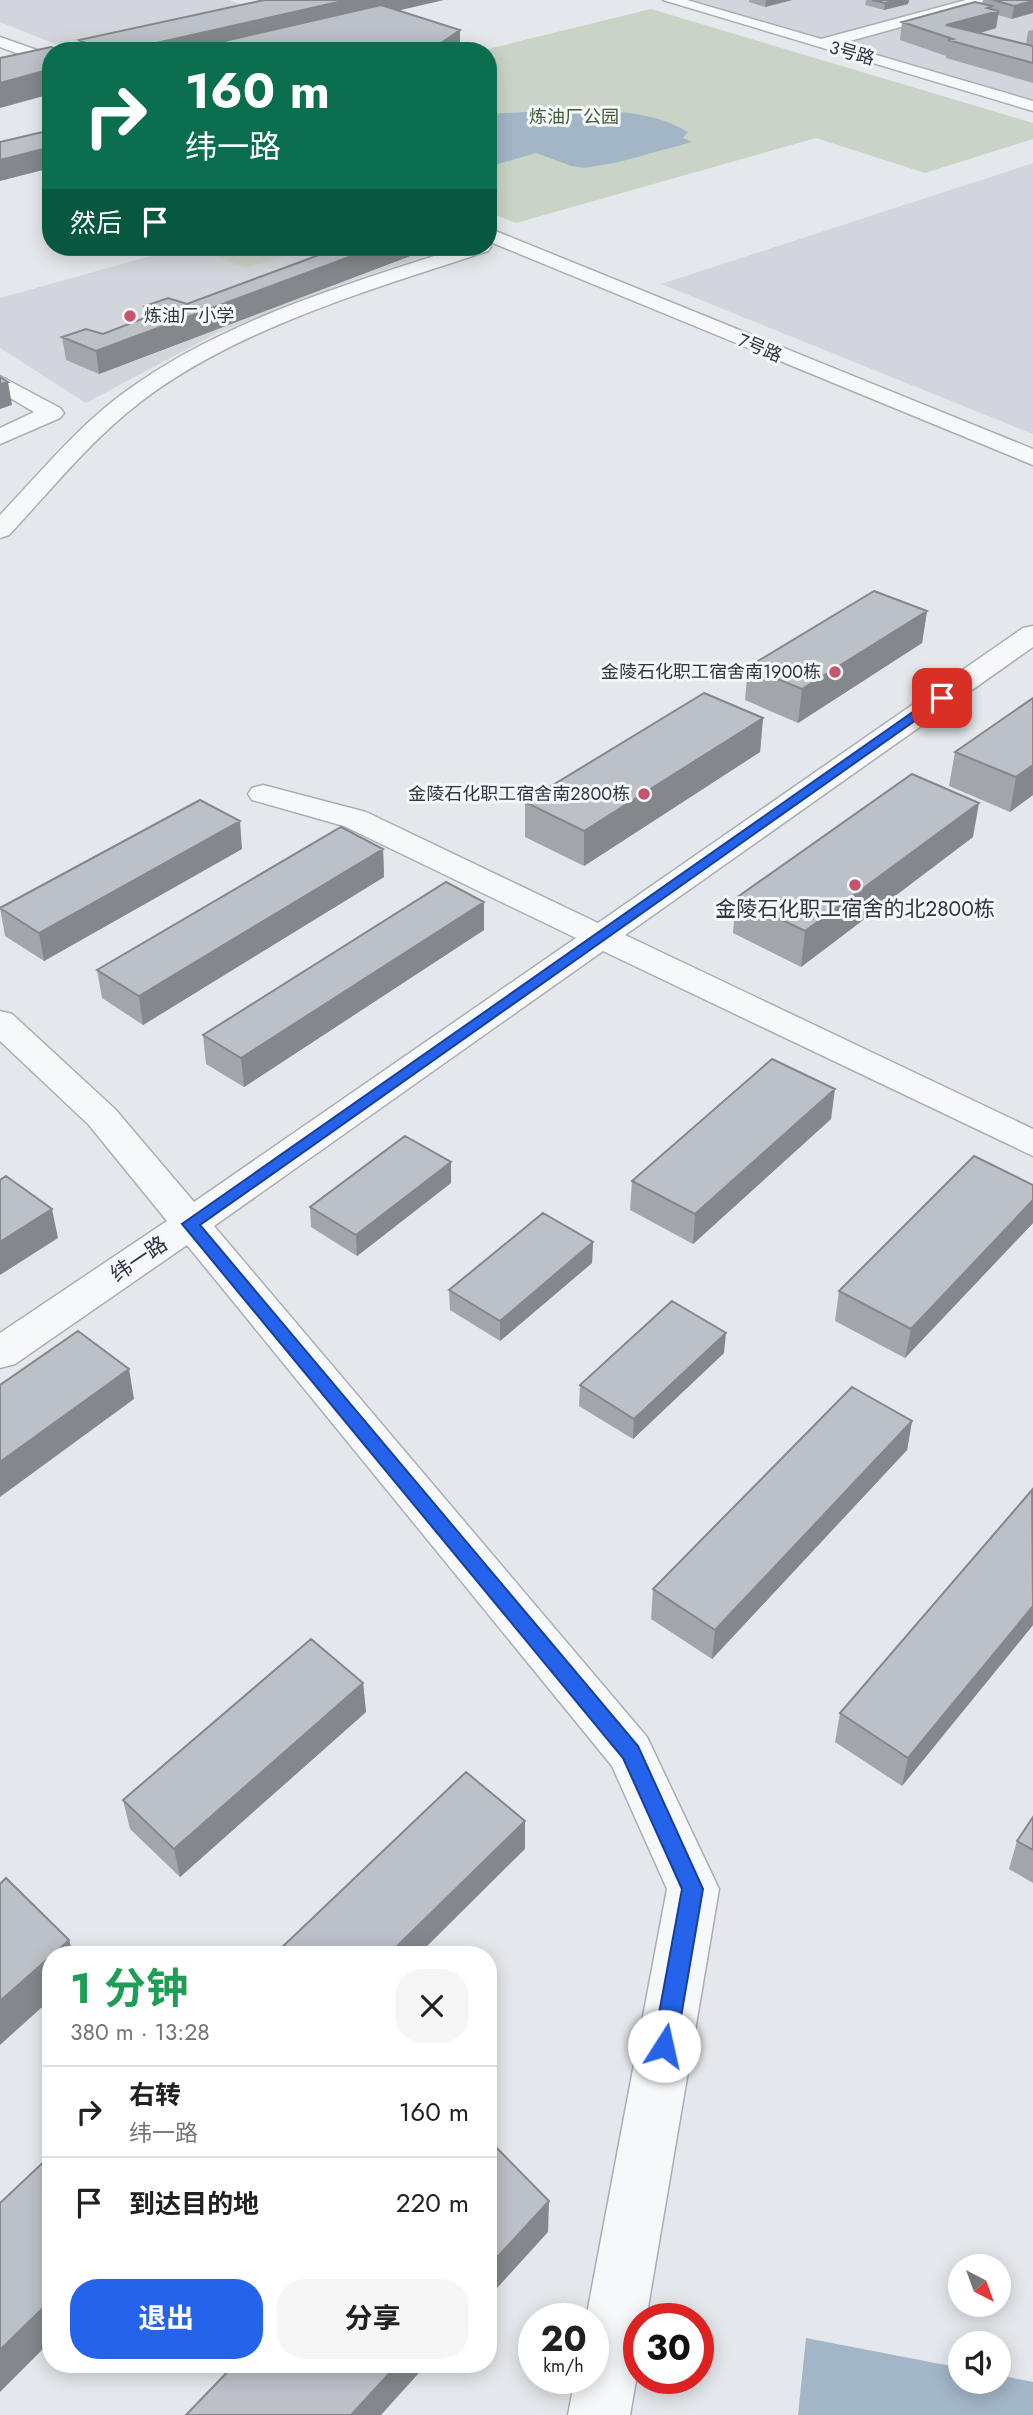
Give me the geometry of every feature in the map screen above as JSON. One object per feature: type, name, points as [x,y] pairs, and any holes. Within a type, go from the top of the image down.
[{"type":"street","name":"3号路","points":[[671,0],[1033,106]]},
{"type":"street","points":[[821,44],[983,0]]},
{"type":"street","points":[[0,42],[42,58]]},
{"type":"street","name":"7号路","points":[[497,244],[1033,458]]},
{"type":"street","points":[[0,530],[96,430],[152,384],[237,338],[448,256]]},
{"type":"street","points":[[0,383],[52,414],[0,437]]},
{"type":"street","name":"纬一路","points":[[0,1353],[190,1224],[1033,634]]},
{"type":"street","points":[[263,794],[355,819],[598,938],[1033,1144]]},
{"type":"street","points":[[0,1021],[102,1117],[630,1752],[693,1889],[599,2415]]},
{"type":"shaded area","points":[[0,0],[228,0],[264,12],[129,42],[50,42],[0,22]]},
{"type":"shaded area","points":[[692,0],[1033,0],[1033,100]]},
{"type":"shaded area","points":[[1033,163],[1033,434],[661,284]]},
{"type":"shaded area","name":"炼油厂小学","points":[[151,256],[426,256],[359,278],[217,333],[86,403],[0,348],[0,298]]},
{"type":"green space","name":"炼油厂公园","points":[[651,9],[1033,123],[1033,139],[925,173],[816,138],[516,223],[497,216],[497,47]]},
{"type":"green space","points":[[216,256],[285,256],[246,268]]},
{"type":"water","points":[[562,110],[643,115],[673,124],[688,132],[683,138],[692,142],[619,162],[585,168],[571,166],[536,153],[497,164],[497,114]]},
{"type":"water","points":[[806,2338],[948,2365],[948,2394],[1011,2394],[1011,2377],[1033,2382],[1033,2415],[798,2415]]},
{"type":"building","points":[[264,0],[347,0],[161,42],[79,40]]},
{"type":"building","points":[[872,0],[898,0],[885,3]]},
{"type":"building","points":[[993,0],[1033,0],[1033,1],[1014,6]]},
{"type":"building","points":[[975,2],[992,6],[987,8],[999,11],[946,25],[1033,46],[1033,63],[948,40],[953,39],[902,22]]},
{"type":"building","points":[[381,5],[460,30],[443,42],[220,42]]},
{"type":"building","points":[[42,49],[42,71],[0,83],[0,58]]},
{"type":"building","points":[[42,132],[42,149],[0,160],[0,142]]},
{"type":"building","points":[[316,256],[352,256],[96,351],[62,337],[86,329],[103,334],[160,312],[145,306],[168,298],[187,304]]},
{"type":"building","points":[[874,591],[927,611],[802,689],[748,667]]},
{"type":"building","points":[[704,693],[763,718],[584,831],[525,802]]},
{"type":"building","points":[[1033,698],[1033,765],[1016,777],[955,752]]},
{"type":"building","points":[[912,774],[979,803],[805,931],[736,898]]},
{"type":"building","points":[[200,800],[240,821],[39,933],[0,908]]},
{"type":"building","points":[[341,827],[383,849],[139,996],[97,970]]},
{"type":"building","points":[[446,882],[484,902],[241,1058],[203,1035]]},
{"type":"building","points":[[772,1059],[835,1089],[695,1214],[632,1181]]},
{"type":"building","points":[[405,1136],[451,1162],[356,1235],[310,1207]]},
{"type":"building","points":[[974,1156],[1033,1185],[1033,1200],[911,1329],[839,1291]]},
{"type":"building","points":[[6,1176],[52,1209],[0,1242],[0,1180]]},
{"type":"building","points":[[543,1213],[593,1242],[500,1321],[449,1290]]},
{"type":"building","points":[[672,1301],[726,1333],[634,1419],[580,1385]]},
{"type":"building","points":[[78,1331],[129,1369],[0,1462],[0,1385]]},
{"type":"building","points":[[852,1387],[912,1421],[715,1630],[653,1589]]},
{"type":"building","points":[[1032,1490],[1033,1606],[908,1758],[840,1713]]},
{"type":"building","points":[[311,1639],[363,1683],[174,1849],[123,1800]]},
{"type":"building","points":[[466,1772],[525,1821],[397,1946],[283,1946]]},
{"type":"building","points":[[1033,1817],[1033,1850],[1017,1841]]},
{"type":"building","points":[[6,1878],[69,1940],[63,1946],[42,1946],[42,1964],[0,2001],[0,1884]]},
{"type":"building","points":[[497,2148],[549,2201],[497,2257]]},
{"type":"building","points":[[42,2163],[42,2309],[0,2350],[0,2203]]},
{"type":"building","points":[[226,2373],[390,2373],[351,2415],[186,2415]]},
{"type":"place","name":"炼油厂小学","points":[[130,316]]},
{"type":"place","name":"金陵石化职工宿舍南1900栋","points":[[835,672]]},
{"type":"place","name":"金陵石化职工宿舍南2800栋","points":[[644,794]]},
{"type":"place","name":"金陵石化职工宿舍的北2800栋","points":[[855,885]]},
{"type":"route","points":[[664,2046],[693,1889],[630,1752],[190,1224],[942,698]]}]
